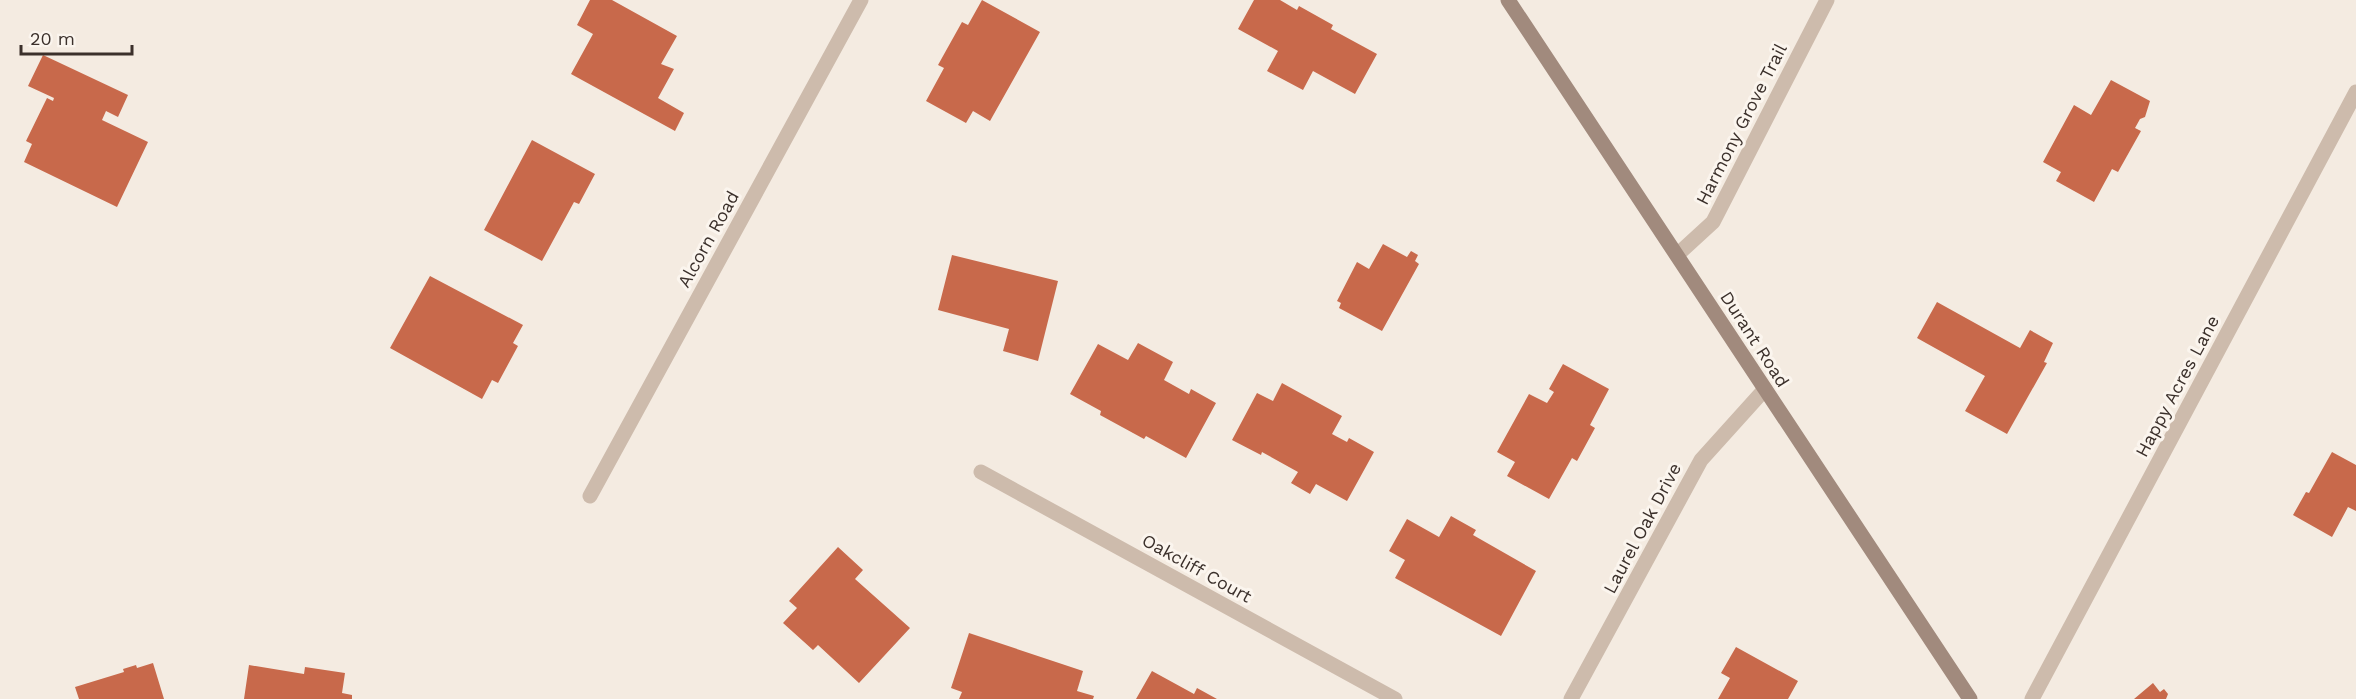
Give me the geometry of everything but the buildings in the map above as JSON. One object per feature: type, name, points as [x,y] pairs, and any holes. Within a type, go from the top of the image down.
[{"type":"street","name":"Alcorn Road","points":[[590,496],[861,0]]},
{"type":"street","name":"Durant Road","points":[[1508,0],[1970,699]]},
{"type":"street","name":"Harmony Grove Trail","points":[[1677,255],[1713,222],[1827,0]]},
{"type":"street","name":"Happy Acres Lane","points":[[2032,699],[2356,92]]},
{"type":"street","name":"Laurel Oak Drive","points":[[1572,699],[1701,460],[1765,389]]},
{"type":"street","name":"Oakcliff Court","points":[[981,472],[1395,699]]}]
